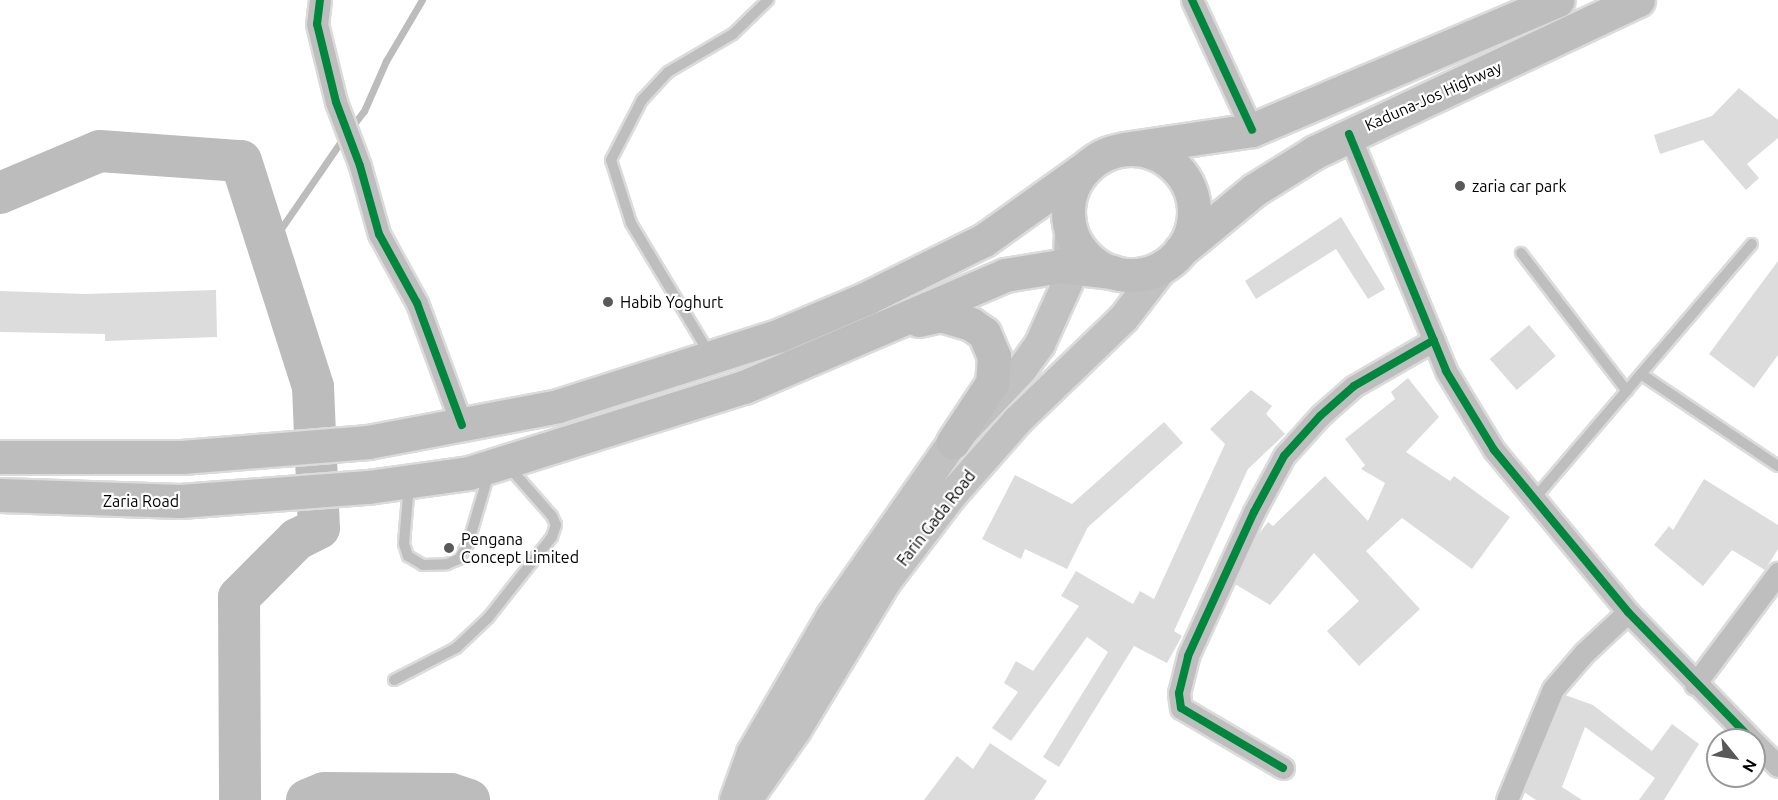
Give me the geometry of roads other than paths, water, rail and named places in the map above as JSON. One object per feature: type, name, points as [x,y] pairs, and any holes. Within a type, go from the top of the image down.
[{"type":"highway","points":[[0,457],[182,458],[283,450],[368,442],[558,406],[780,335],[941,263],[1003,228],[1103,155],[1124,149],[1252,130],[1558,0]]},
{"type":"highway","name":"Kaduna-Jos Highway","points":[[1172,258],[1254,190],[1349,134],[1638,0]]},
{"type":"highway","points":[[888,328],[1005,275],[1032,268],[1070,266],[1143,274],[1172,258],[1193,220],[1189,186],[1162,157],[1124,149]]},
{"type":"highway","points":[[1085,168],[1072,188],[1067,210],[1070,232],[1083,254],[1100,268],[1113,272]]},
{"type":"highway","points":[[888,328],[940,315],[955,317],[984,333],[991,343],[996,368],[992,383],[953,442]]},
{"type":"highway","name":"Zaria Road","points":[[0,495],[180,501],[368,487],[498,466],[744,387],[888,328]]},
{"type":"main road","name":"Farin Gada Road","points":[[735,800],[752,753],[825,626],[953,442],[1022,369],[1040,344],[1063,301],[1070,266],[1070,232]]},
{"type":"main road","name":"Farin Gada Road","points":[[747,800],[796,730],[885,583],[951,496],[1018,420],[1124,318],[1172,258]]},
{"type":"street","points":[[320,0],[317,24],[336,102],[360,166],[379,234],[417,303],[462,426]]},
{"type":"street","points":[[1192,0],[1252,130]]},
{"type":"street","points":[[1349,134],[1446,371],[1494,450],[1628,612],[1740,728]]},
{"type":"street","points":[[1283,768],[1181,708],[1179,693],[1188,656],[1254,512],[1284,456],[1320,416],[1354,386],[1434,340]]},
{"type":"street","points":[[1695,684],[1778,573]]},
{"type":"street","points":[[1507,800],[1553,689],[1584,653],[1628,612]]},
{"type":"street","points":[[1766,754],[1778,766]]},
{"type":"lane","points":[[712,358],[631,223],[611,160],[642,100],[668,72],[733,34],[768,0]]},
{"type":"lane","points":[[1535,498],[1752,244]]},
{"type":"lane","points":[[1521,253],[1627,391]]},
{"type":"lane","points":[[1641,374],[1778,466]]},
{"type":"lane","points":[[394,680],[456,648],[480,626],[552,537],[556,525],[552,516],[498,466],[468,544],[459,559],[447,564],[423,565],[408,556],[404,544],[409,481]]},
{"type":"waterway","points":[[351,128],[364,111],[386,61],[422,0]]},
{"type":"waterway","points":[[269,246],[344,137]]},
{"type":"waterway","points":[[0,193],[100,151],[241,161],[313,387],[319,528],[297,539],[239,597],[240,800]]},
{"type":"waterway","points":[[307,800],[324,793],[451,794],[469,800]]},
{"type":"place","name":"zaria car park","points":[[1460,186]]},
{"type":"place","name":"Habib Yoghurt","points":[[608,302]]},
{"type":"place","name":"Pengana Concept Limited","points":[[449,548]]}]
